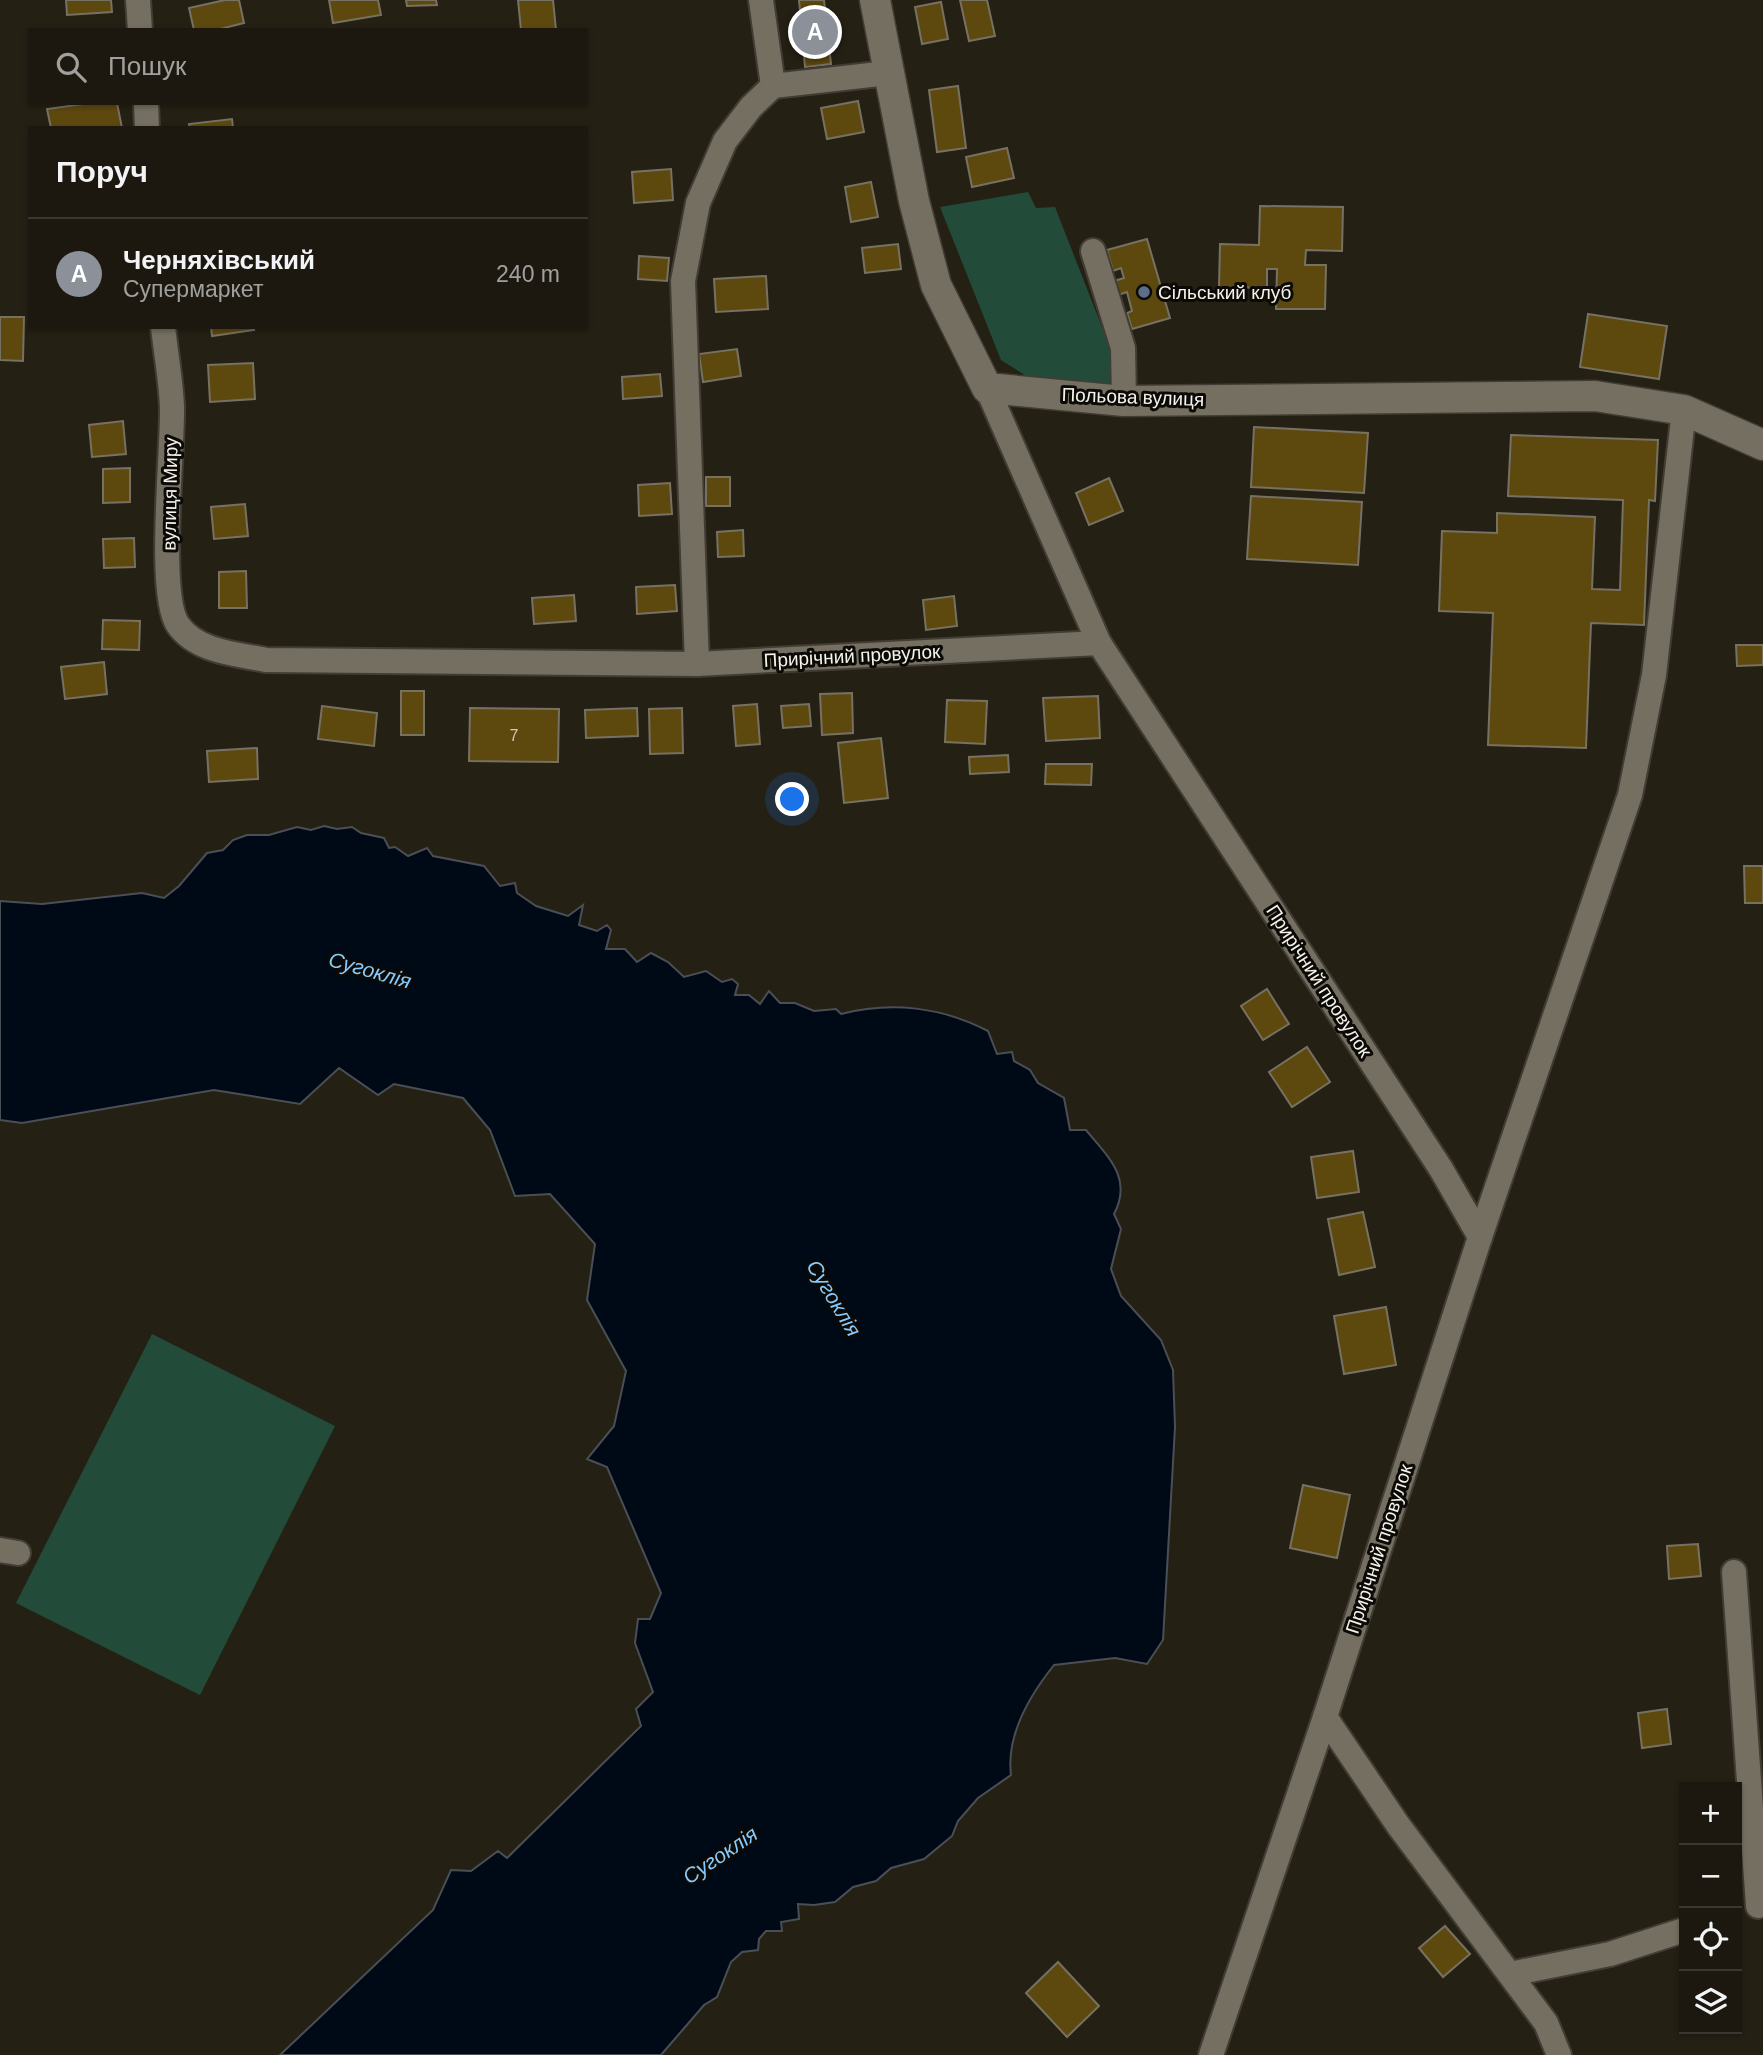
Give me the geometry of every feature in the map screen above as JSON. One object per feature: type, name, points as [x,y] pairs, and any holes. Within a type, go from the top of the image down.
[{"type":"street","points":[[138,0],[140,28]]},
{"type":"street","points":[[761,0],[773,86]]},
{"type":"street","points":[[875,0],[914,201],[936,285],[987,388],[1099,643]]},
{"type":"street","points":[[697,664],[683,281],[698,203],[724,141],[751,107],[773,86],[888,73]]},
{"type":"street","points":[[146,105],[148,126]]},
{"type":"street","points":[[1093,251],[1123,348],[1124,401]]},
{"type":"street","name":"вулиця Миру","points":[[163,329],[172,407],[167,492],[170,599],[178,625],[205,647]]},
{"type":"street","name":"Польова вулиця","points":[[987,388],[1124,401],[1595,396],[1684,410],[1763,445]]},
{"type":"street","points":[[1480,1237],[1630,795],[1654,675],[1684,410]]},
{"type":"street","name":"Прирічний провулок","points":[[205,647],[266,660],[697,664],[1099,643],[1441,1169],[1480,1237],[1325,1717],[1211,2055]]},
{"type":"street","points":[[1734,1572],[1753,1908]]},
{"type":"street","points":[[1325,1717],[1398,1825],[1546,2023],[1559,2055]]},
{"type":"street","points":[[1510,1974],[1609,1954],[1679,1932]]},
{"type":"green space","points":[[1028,192],[1036,208],[1055,207],[1118,368],[1110,388],[1031,379],[1001,360],[940,207]]},
{"type":"green space","points":[[152,1334],[335,1426],[200,1695],[16,1603]]},
{"type":"water","name":"Сугоклія","points":[[324,826],[337,829],[352,827],[361,833],[384,838],[389,848],[395,847],[408,856],[427,848],[433,856],[484,866],[500,886],[515,883],[517,893],[536,906],[568,916],[583,905],[579,925],[597,931],[607,925],[611,930],[606,949],[625,949],[637,962],[651,953],[668,962],[684,977],[706,971],[722,982],[732,979],[738,984],[735,995],[749,995],[760,1004],[769,991],[780,1003],[795,1003],[814,1011],[836,1009],[841,1014],[879,1008],[916,1009],[953,1016],[988,1031],[997,1054],[1012,1052],[1014,1061],[1030,1070],[1038,1083],[1064,1098],[1070,1130],[1086,1130],[1110,1159],[1121,1189],[1114,1214],[1121,1229],[1111,1269],[1121,1296],[1161,1340],[1173,1370],[1175,1427],[1163,1640],[1147,1664],[1115,1658],[1054,1665],[1036,1689],[1016,1731],[1010,1760],[1011,1775],[978,1798],[958,1821],[952,1836],[924,1859],[891,1868],[876,1881],[853,1887],[835,1902],[798,1904],[799,1919],[781,1922],[782,1931],[766,1931],[759,1939],[758,1950],[742,1952],[731,1962],[717,1997],[704,2005],[661,2055],[280,2055],[433,1910],[451,1870],[471,1871],[498,1851],[507,1858],[641,1726],[636,1709],[653,1692],[635,1643],[638,1619],[650,1619],[661,1593],[607,1467],[587,1459],[614,1426],[626,1371],[587,1300],[595,1244],[550,1194],[515,1196],[490,1130],[463,1098],[394,1084],[378,1095],[339,1068],[300,1104],[214,1090],[22,1123],[0,1120],[0,901],[42,904],[142,893],[164,898],[179,886],[207,853],[223,850],[233,840],[247,835],[269,835],[297,827],[311,830]]},
{"type":"building","points":[[66,0],[111,0],[112,12],[67,15]]},
{"type":"building","points":[[225,0],[239,0],[244,23],[224,28],[194,28],[189,8]]},
{"type":"building","points":[[329,0],[378,0],[381,15],[333,23]]},
{"type":"building","points":[[406,0],[436,0],[437,5],[407,6]]},
{"type":"building","points":[[518,0],[553,0],[556,28],[521,28]]},
{"type":"building","points":[[799,0],[824,0],[831,64],[805,67]]},
{"type":"building","points":[[960,0],[987,0],[995,36],[969,41]]},
{"type":"building","points":[[941,2],[948,39],[922,44],[915,7]]},
{"type":"building","points":[[958,86],[966,148],[937,152],[929,90]]},
{"type":"building","points":[[858,101],[864,132],[827,139],[821,108]]},
{"type":"building","points":[[76,105],[117,105],[122,126],[51,126],[47,109]]},
{"type":"building","points":[[232,119],[233,126],[190,126]]},
{"type":"building","points":[[1007,148],[1014,178],[972,187],[966,157]]},
{"type":"building","points":[[671,169],[673,200],[634,203],[632,172]]},
{"type":"building","points":[[871,182],[878,217],[851,222],[845,187]]},
{"type":"building","points":[[1260,206],[1343,207],[1342,251],[1306,250],[1305,265],[1326,265],[1325,309],[1276,309],[1277,269],[1267,269],[1267,288],[1219,287],[1220,244],[1259,245]]},
{"type":"building","points":[[1147,239],[1170,318],[1132,329],[1127,313],[1132,311],[1127,292],[1118,295],[1114,281],[1124,278],[1121,268],[1113,271],[1107,250]]},
{"type":"building","points":[[898,244],[901,269],[865,273],[862,248]]},
{"type":"building","points":[[639,256],[669,258],[667,281],[638,279]]},
{"type":"building","points":[[766,276],[768,309],[716,312],[714,279]]},
{"type":"building","points":[[1588,314],[1667,326],[1659,379],[1580,367]]},
{"type":"building","points":[[0,317],[24,317],[23,361],[0,360]]},
{"type":"building","points":[[211,329],[254,329],[254,330],[212,336]]},
{"type":"building","points":[[737,349],[741,376],[703,382],[699,354]]},
{"type":"building","points":[[253,363],[255,399],[210,402],[208,365]]},
{"type":"building","points":[[660,374],[662,396],[623,399],[622,377]]},
{"type":"building","points":[[123,421],[126,454],[92,457],[89,425]]},
{"type":"building","points":[[1254,427],[1368,433],[1364,493],[1251,487]]},
{"type":"building","points":[[1511,435],[1658,440],[1655,501],[1649,500],[1644,625],[1591,623],[1586,748],[1488,745],[1493,613],[1439,611],[1442,531],[1497,533],[1497,513],[1595,517],[1592,589],[1620,590],[1623,500],[1508,496]]},
{"type":"building","points":[[130,468],[130,502],[103,503],[103,469]]},
{"type":"building","points":[[706,477],[730,477],[730,506],[706,506]]},
{"type":"building","points":[[1109,478],[1123,511],[1089,525],[1076,493]]},
{"type":"building","points":[[670,483],[672,514],[639,516],[638,485]]},
{"type":"building","points":[[1251,496],[1362,502],[1358,565],[1247,559]]},
{"type":"building","points":[[245,504],[248,536],[214,539],[211,507]]},
{"type":"building","points":[[743,530],[744,556],[718,557],[717,532]]},
{"type":"building","points":[[134,538],[135,567],[104,568],[103,539]]},
{"type":"building","points":[[246,571],[247,608],[219,608],[219,572]]},
{"type":"building","points":[[675,585],[677,611],[637,614],[636,587]]},
{"type":"building","points":[[574,595],[576,621],[534,624],[532,598]]},
{"type":"building","points":[[954,596],[957,626],[926,630],[923,600]]},
{"type":"building","points":[[103,620],[140,621],[139,650],[102,649]]},
{"type":"building","points":[[1736,645],[1763,645],[1763,665],[1737,666]]},
{"type":"building","points":[[104,662],[107,694],[65,699],[61,667]]},
{"type":"building","points":[[401,691],[424,691],[424,735],[401,735]]},
{"type":"building","points":[[852,693],[853,733],[822,735],[820,694]]},
{"type":"building","points":[[1098,696],[1100,738],[1046,741],[1043,698]]},
{"type":"building","points":[[947,700],[987,701],[985,744],[945,742]]},
{"type":"building","points":[[757,704],[760,744],[736,746],[733,706]]},
{"type":"building","points":[[809,704],[811,726],[783,728],[781,706]]},
{"type":"building","points":[[322,706],[377,713],[374,746],[318,739]]},
{"type":"building","points":[[470,708],[559,709],[558,762],[469,761]]},
{"type":"building","points":[[637,708],[638,736],[586,738],[585,710]]},
{"type":"building","points":[[682,708],[683,753],[650,754],[649,709]]},
{"type":"building","points":[[881,738],[888,798],[844,803],[838,743]]},
{"type":"building","points":[[257,748],[258,779],[209,782],[207,751]]},
{"type":"building","points":[[1008,755],[1009,772],[970,774],[969,757]]},
{"type":"building","points":[[1046,764],[1092,764],[1091,785],[1045,784]]},
{"type":"building","points":[[1744,866],[1763,866],[1763,903],[1745,903]]},
{"type":"building","points":[[1267,989],[1289,1024],[1263,1040],[1241,1006]]},
{"type":"building","points":[[1307,1047],[1330,1082],[1292,1107],[1269,1072]]},
{"type":"building","points":[[1353,1151],[1359,1192],[1317,1198],[1311,1157]]},
{"type":"building","points":[[1363,1212],[1375,1267],[1339,1275],[1328,1219]]},
{"type":"building","points":[[1386,1307],[1396,1365],[1344,1374],[1334,1316]]},
{"type":"building","points":[[1303,1485],[1350,1495],[1337,1558],[1290,1548]]},
{"type":"building","points":[[1698,1544],[1701,1576],[1669,1579],[1667,1546]]},
{"type":"building","points":[[1667,1709],[1671,1744],[1642,1748],[1638,1713]]},
{"type":"building","points":[[1445,1926],[1470,1954],[1443,1977],[1419,1948]]},
{"type":"building","points":[[1058,1962],[1099,2006],[1067,2037],[1026,1993]]},
{"type":"place","name":"Черняхівський","points":[[815,32]]},
{"type":"place","name":"Сільський клуб","points":[[1144,292]]}]
